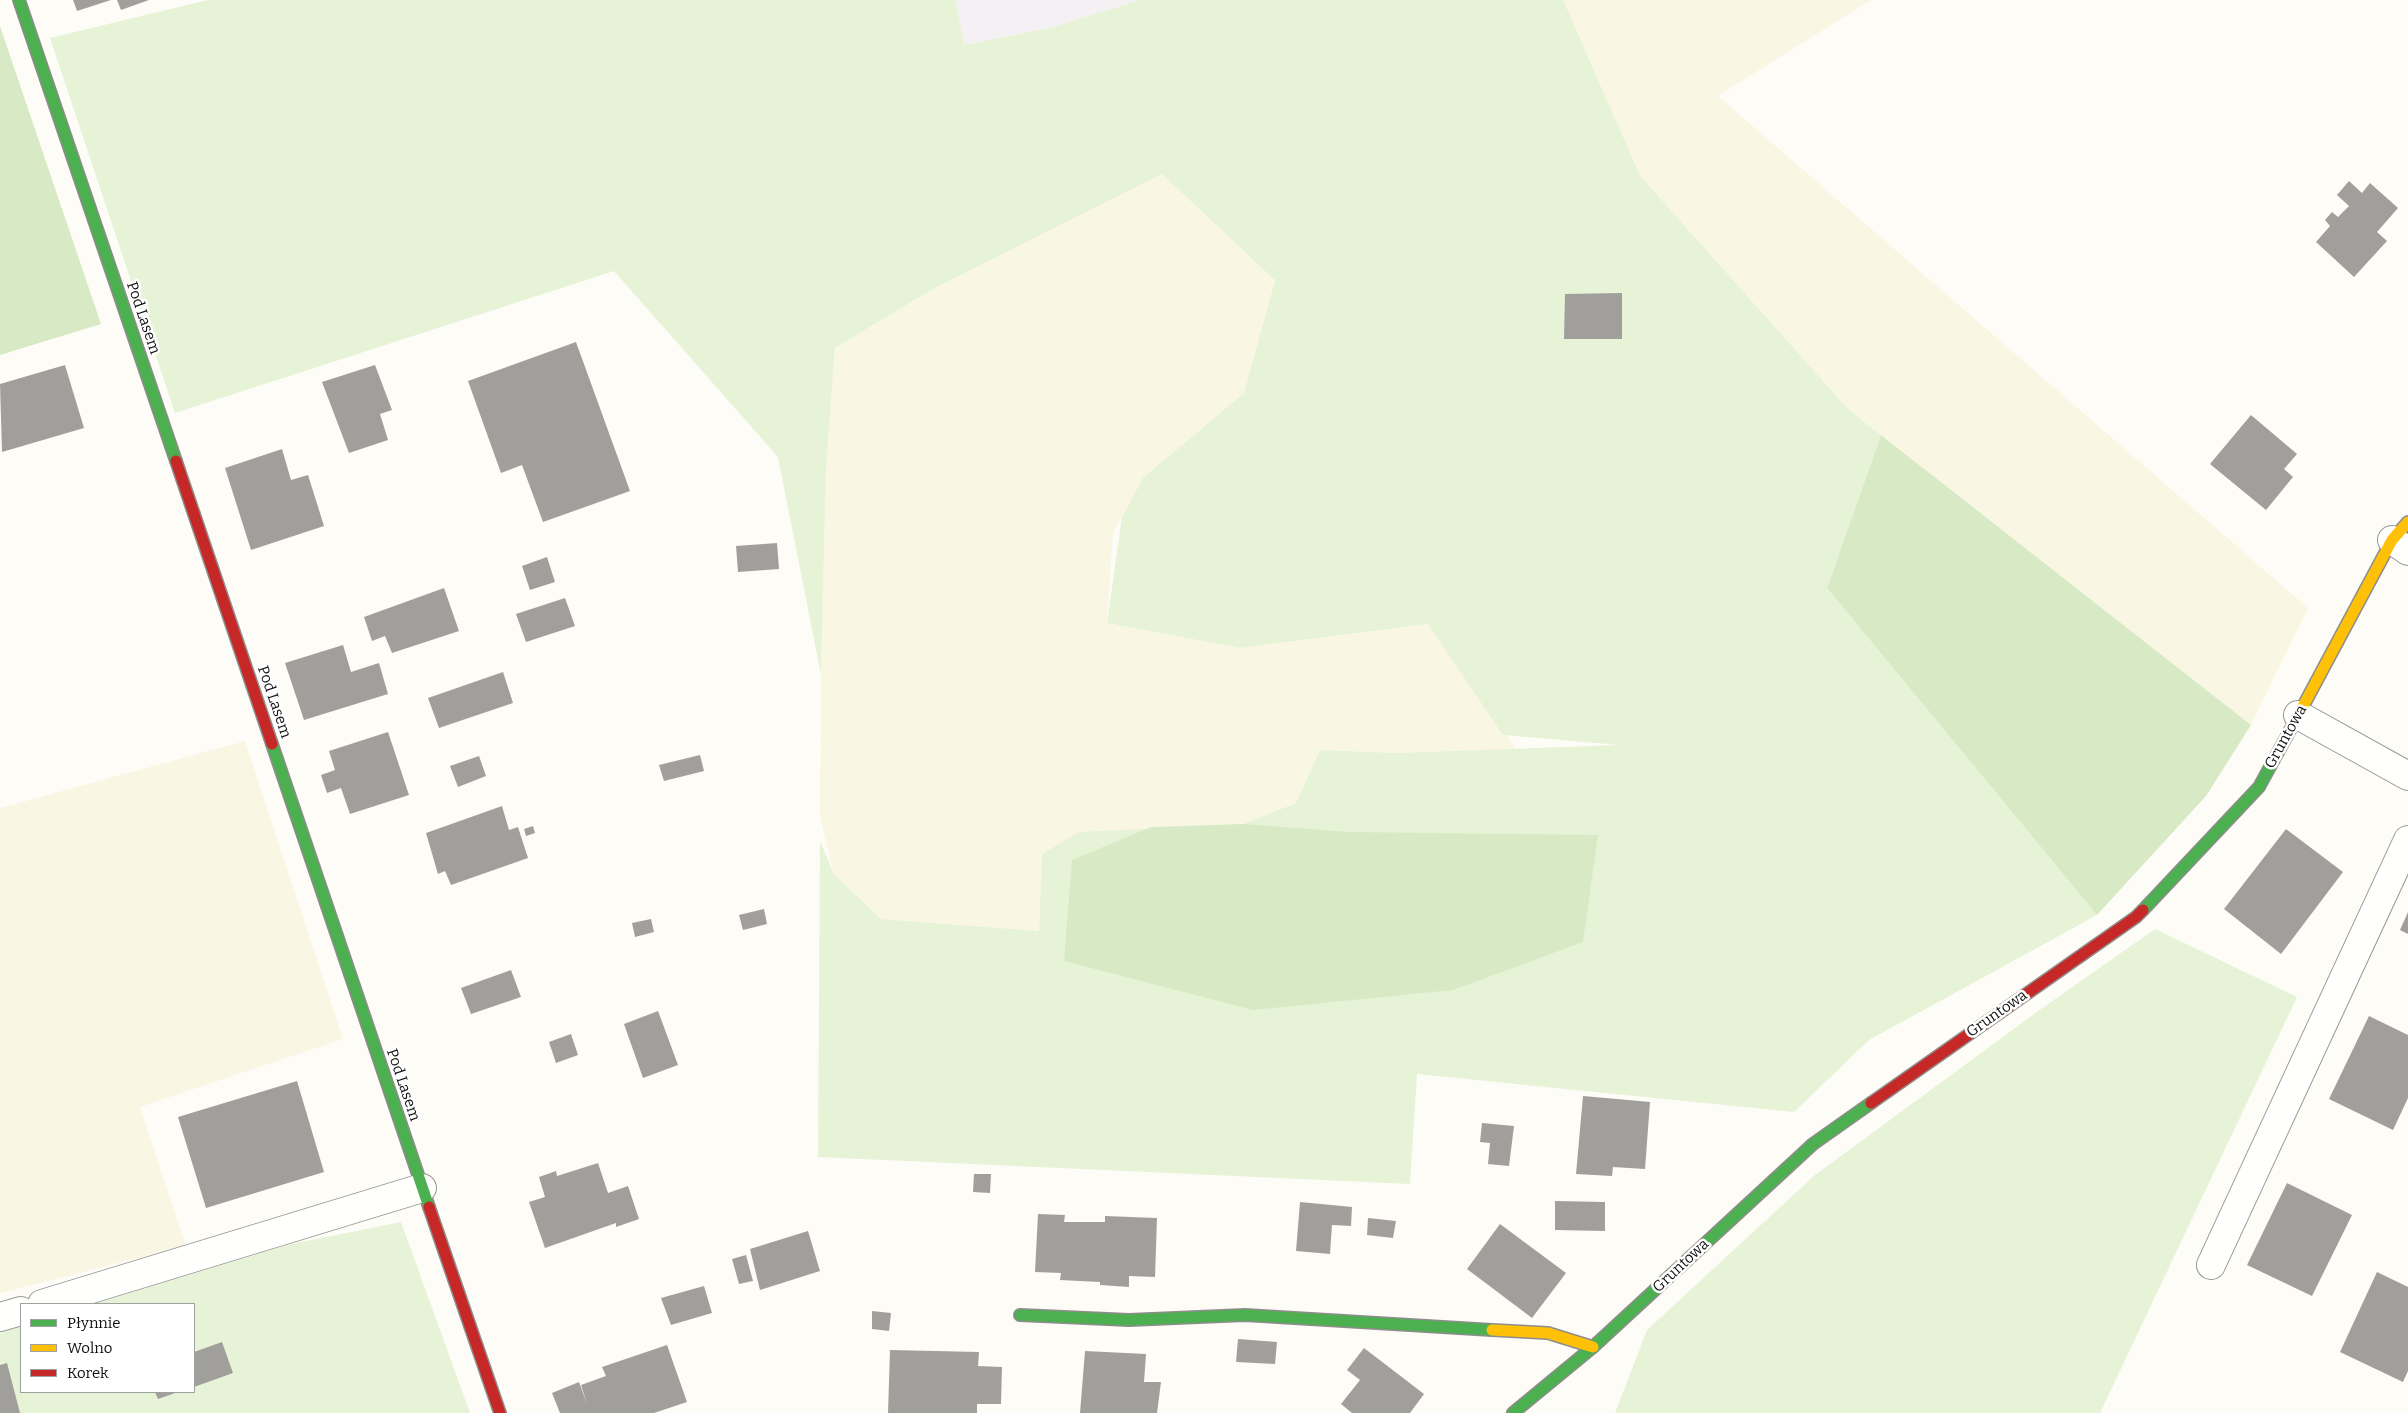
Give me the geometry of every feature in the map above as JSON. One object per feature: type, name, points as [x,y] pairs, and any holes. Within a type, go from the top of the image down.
[{"type":"street","name":"Pod Lasem","points":[[18,0],[500,1413]]},
{"type":"street","name":"Gruntowa","points":[[1513,1413],[1558,1378],[1593,1347],[1813,1144],[2136,917],[2259,787],[2298,715],[2403,538]]},
{"type":"street","points":[[2298,715],[2408,776]]},
{"type":"street","points":[[2211,1265],[2408,840]]},
{"type":"street","points":[[45,1303],[422,1188]]},
{"type":"street","points":[[0,1317],[20,1310]]},
{"type":"street","points":[[1020,1315],[1129,1320],[1245,1315],[1548,1334],[1593,1347]]},
{"type":"shaded area","points":[[956,0],[1140,0],[1053,27],[964,45]]},
{"type":"shaded area","points":[[1562,0],[1871,0],[1718,96],[2308,608],[2251,725],[1847,408],[1639,187]]},
{"type":"shaded area","points":[[1162,174],[1235,187],[1275,280],[1244,393],[1143,479],[1113,533],[1107,623],[1240,648],[1428,624],[1517,750],[1399,753],[1320,750],[1296,803],[1243,824],[1151,827],[1042,854],[1039,931],[881,919],[834,874],[820,817],[826,468],[835,348],[933,289]]},
{"type":"shaded area","points":[[245,741],[343,1039],[140,1107],[186,1246],[0,1293],[0,808]]},
{"type":"green space","points":[[208,0],[956,0],[964,45],[1053,27],[1140,0],[1563,0],[1640,176],[1847,408],[1881,435],[1827,588],[2097,915],[1869,1040],[1794,1112],[1417,1074],[1410,1184],[818,1157],[820,841],[834,874],[881,919],[1039,931],[1042,854],[1079,832],[1243,824],[1296,803],[1320,750],[1399,753],[1619,745],[1503,735],[1428,624],[1240,648],[1107,623],[1122,517],[1143,478],[1244,393],[1275,280],[1162,174],[933,289],[835,348],[826,468],[821,675],[778,457],[614,271],[175,413],[50,38]]},
{"type":"green space","points":[[0,26],[101,324],[0,355]]},
{"type":"green space","points":[[1881,435],[2251,725],[2206,796],[2097,915],[1827,588]]},
{"type":"green space","points":[[1243,824],[1350,832],[1598,835],[1583,942],[1453,990],[1253,1010],[1064,961],[1072,860],[1151,827]]},
{"type":"green space","points":[[2155,929],[2297,997],[2100,1413],[1615,1413],[1647,1330],[1815,1175],[2041,1009]]},
{"type":"green space","points":[[401,1222],[470,1413],[12,1413],[0,1374],[0,1333],[20,1327],[20,1393],[195,1393],[195,1303],[97,1303],[291,1244]]},
{"type":"building","points":[[73,0],[111,0],[77,11]]},
{"type":"building","points":[[117,0],[149,0],[121,10]]},
{"type":"building","points":[[2349,181],[2362,193],[2370,183],[2398,208],[2377,232],[2387,241],[2354,277],[2316,242],[2330,226],[2325,220],[2332,212],[2338,217],[2349,206],[2337,195]]},
{"type":"building","points":[[1622,293],[1622,339],[1564,339],[1565,294]]},
{"type":"building","points":[[576,342],[630,491],[543,522],[522,465],[501,473],[468,381]]},
{"type":"building","points":[[65,365],[84,428],[2,452],[0,384]]},
{"type":"building","points":[[375,365],[392,410],[380,414],[388,440],[349,453],[322,382]]},
{"type":"building","points":[[2251,415],[2297,454],[2284,469],[2293,477],[2266,510],[2210,464]]},
{"type":"building","points":[[282,449],[291,480],[308,475],[324,526],[251,550],[225,468]]},
{"type":"building","points":[[777,543],[779,569],[738,572],[736,546]]},
{"type":"building","points":[[547,557],[555,582],[530,590],[522,566]]},
{"type":"building","points":[[444,588],[459,631],[392,653],[385,636],[372,641],[364,617]]},
{"type":"building","points":[[565,598],[575,626],[526,642],[516,614]]},
{"type":"building","points":[[343,645],[351,672],[379,663],[388,694],[304,720],[285,663]]},
{"type":"building","points":[[503,672],[513,703],[439,728],[428,698]]},
{"type":"building","points":[[388,732],[409,795],[350,814],[341,788],[327,793],[321,775],[335,770],[329,751]]},
{"type":"building","points":[[700,755],[704,771],[664,781],[659,765]]},
{"type":"building","points":[[479,756],[486,776],[458,787],[450,766]]},
{"type":"building","points":[[502,806],[509,830],[518,827],[528,858],[451,885],[445,871],[438,874],[426,833]]},
{"type":"building","points":[[533,826],[535,833],[526,836],[524,829]]},
{"type":"building","points":[[2286,829],[2343,872],[2281,954],[2224,909]]},
{"type":"building","points":[[764,909],[767,924],[743,930],[739,915]]},
{"type":"building","points":[[2408,912],[2408,934],[2400,930]]},
{"type":"building","points":[[651,919],[654,932],[635,937],[632,923]]},
{"type":"building","points":[[511,970],[521,997],[471,1014],[461,988]]},
{"type":"building","points":[[658,1011],[678,1065],[643,1078],[624,1024]]},
{"type":"building","points":[[2369,1016],[2408,1035],[2408,1098],[2393,1130],[2329,1099]]},
{"type":"building","points":[[571,1034],[578,1055],[556,1063],[549,1042]]},
{"type":"building","points":[[297,1081],[324,1172],[206,1208],[178,1117]]},
{"type":"building","points":[[1583,1096],[1650,1102],[1645,1169],[1613,1167],[1612,1176],[1576,1174]]},
{"type":"building","points":[[1482,1123],[1514,1126],[1509,1166],[1488,1164],[1490,1143],[1480,1142]]},
{"type":"building","points":[[598,1163],[608,1193],[628,1186],[639,1219],[616,1227],[616,1223],[545,1248],[529,1202],[545,1197],[539,1177],[556,1171],[557,1176]]},
{"type":"building","points":[[974,1174],[991,1174],[990,1193],[973,1192]]},
{"type":"building","points":[[2287,1183],[2352,1215],[2312,1296],[2247,1265]]},
{"type":"building","points":[[1555,1201],[1605,1202],[1605,1231],[1555,1230]]},
{"type":"building","points":[[1300,1202],[1352,1207],[1351,1226],[1332,1225],[1330,1254],[1296,1251]]},
{"type":"building","points":[[1038,1214],[1065,1215],[1064,1222],[1105,1222],[1105,1216],[1157,1218],[1155,1277],[1129,1276],[1129,1287],[1100,1285],[1100,1282],[1060,1280],[1061,1273],[1035,1272]]},
{"type":"building","points":[[1368,1218],[1396,1221],[1393,1238],[1367,1235]]},
{"type":"building","points":[[1500,1224],[1566,1273],[1532,1318],[1467,1269]]},
{"type":"building","points":[[808,1231],[820,1271],[760,1290],[750,1249]]},
{"type":"building","points":[[746,1255],[753,1281],[739,1284],[732,1259]]},
{"type":"building","points":[[2377,1272],[2408,1287],[2408,1371],[2403,1382],[2340,1352]]},
{"type":"building","points":[[704,1286],[712,1313],[671,1325],[661,1298]]},
{"type":"building","points":[[872,1311],[891,1313],[889,1331],[872,1329]]},
{"type":"building","points":[[1238,1339],[1277,1342],[1275,1364],[1236,1362]]},
{"type":"building","points":[[222,1342],[233,1373],[195,1387],[195,1352]]},
{"type":"building","points":[[667,1345],[687,1402],[654,1413],[560,1413],[552,1393],[579,1382],[587,1404],[581,1385],[606,1376],[602,1367]]},
{"type":"building","points":[[1364,1348],[1424,1394],[1410,1413],[1352,1413],[1341,1404],[1360,1380],[1347,1370]]},
{"type":"building","points":[[890,1350],[979,1352],[978,1366],[1002,1367],[1001,1404],[977,1404],[977,1413],[888,1413]]},
{"type":"building","points":[[1085,1351],[1146,1354],[1144,1382],[1161,1382],[1157,1413],[1080,1413]]},
{"type":"building","points":[[7,1363],[20,1413],[0,1413],[0,1365]]},
{"type":"building","points":[[155,1393],[175,1393],[158,1399]]},
{"type":"traffic: fast","points":[[19,0],[176,461]]},
{"type":"traffic: fast","points":[[2143,910],[2259,787],[2301,710]]},
{"type":"traffic: fast","points":[[272,744],[429,1207]]},
{"type":"traffic: fast","points":[[1513,1413],[1593,1347],[1813,1144],[1871,1103]]},
{"type":"traffic: fast","points":[[1020,1315],[1129,1320],[1245,1315],[1492,1330]]},
{"type":"traffic: slow","points":[[2301,710],[2392,540],[2408,522]]},
{"type":"traffic: slow","points":[[1492,1330],[1548,1333],[1593,1347]]},
{"type":"traffic: jam","points":[[176,461],[272,744]]},
{"type":"traffic: jam","points":[[1871,1103],[2136,917],[2143,910]]},
{"type":"traffic: jam","points":[[429,1207],[500,1413]]}]
